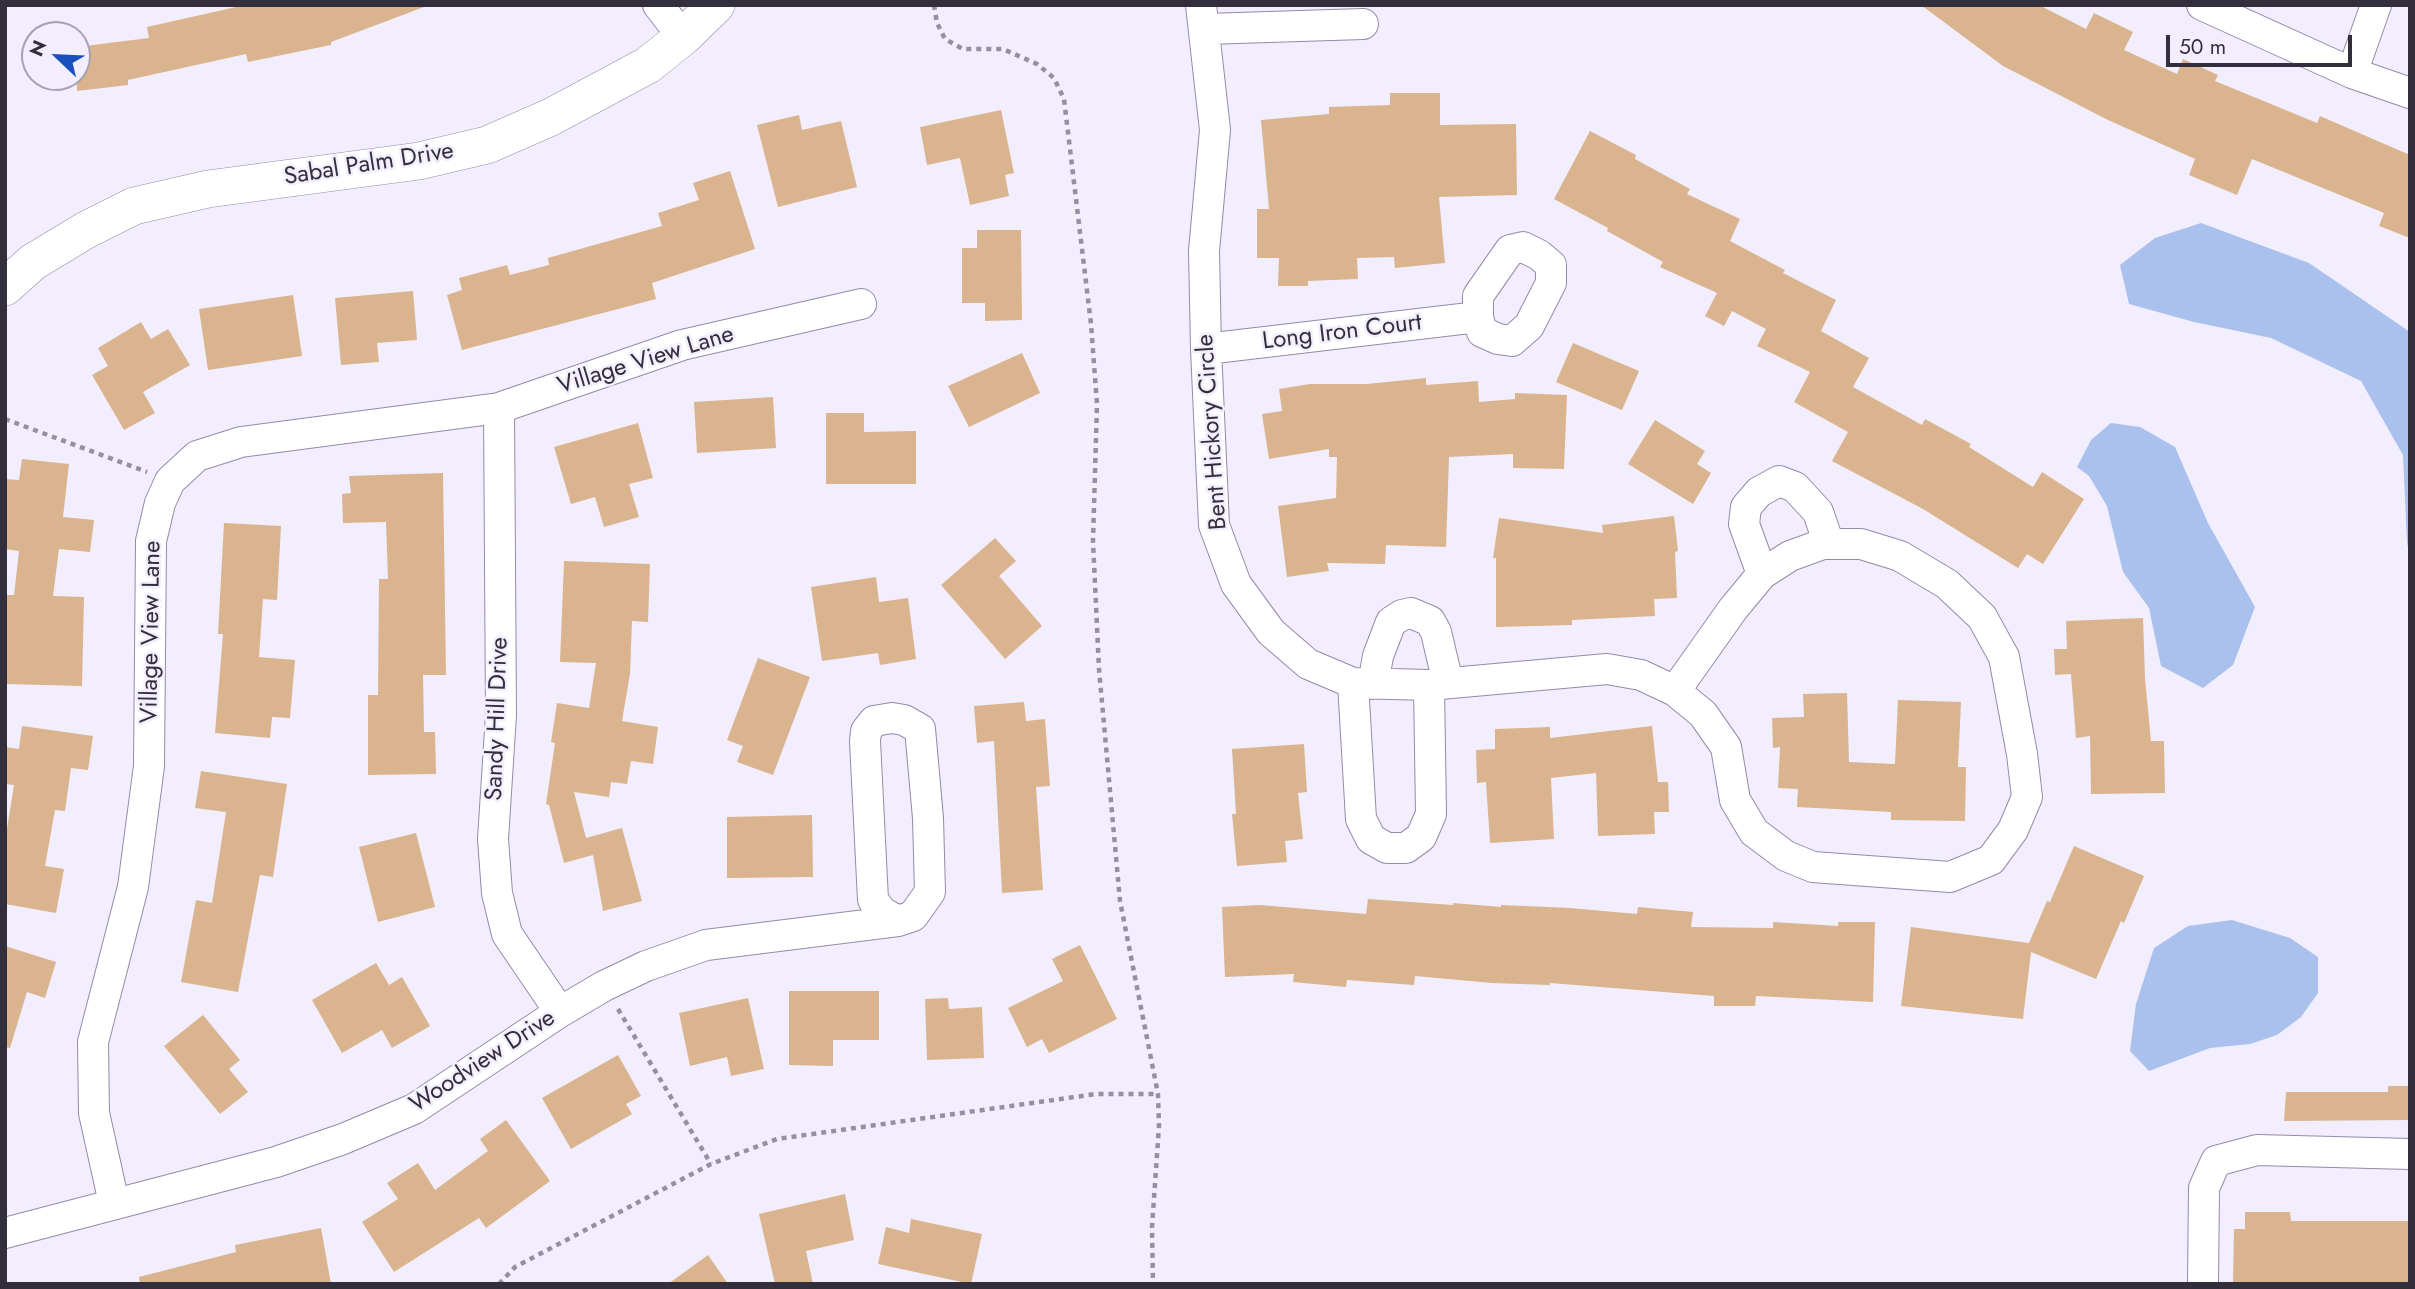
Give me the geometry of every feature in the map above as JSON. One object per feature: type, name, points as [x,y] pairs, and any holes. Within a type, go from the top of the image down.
[{"type":"street","points":[[657,5],[683,37]]},
{"type":"street","name":"Sabal Palm Drive","points":[[5,287],[33,262],[86,230],[134,206],[208,189],[419,161],[487,145],[551,117],[648,65],[683,37],[716,5]]},
{"type":"street","points":[[2202,5],[2352,73],[2410,93]]},
{"type":"street","points":[[2352,73],[2376,5]]},
{"type":"street","points":[[1203,17],[1363,24]]},
{"type":"street","name":"Bent Hickory Circle","points":[[1203,17],[1215,130],[1204,251],[1214,524],[1236,584],[1270,632],[1308,664],[1363,683],[1438,684],[1607,669],[1641,675],[1675,691],[1703,713],[1726,747],[1735,800],[1754,832],[1786,856],[1813,867],[1950,877],[1991,860],[2013,830],[2027,797],[2004,657],[1982,617],[1947,584],[1900,556],[1861,544],[1823,544],[1790,556],[1762,574],[1733,609],[1675,691]]},
{"type":"street","name":"Village View Lane","points":[[114,1203],[94,1113],[93,1042],[133,887],[149,766],[151,541],[160,503],[170,481],[197,456],[240,442],[499,408],[682,345],[861,304]]},
{"type":"street","name":"Long Iron Court","points":[[1206,349],[1478,317]]},
{"type":"street","name":"Sandy Hill Drive","points":[[499,408],[501,715],[493,839],[496,893],[507,934],[560,1012]]},
{"type":"street","points":[[1762,574],[1744,524],[1746,507],[1759,492],[1779,481],[1795,487],[1818,512],[1829,544]]},
{"type":"street","points":[[1411,613],[1430,621],[1436,632],[1438,684],[1431,814],[1422,837],[1406,848],[1387,848],[1371,839],[1360,819],[1363,683],[1378,656],[1391,622],[1411,613]]},
{"type":"street","points":[[892,718],[904,720],[920,729],[928,818],[930,892],[913,916],[898,920],[882,912],[873,900],[864,741],[866,731],[874,722],[892,718]]},
{"type":"street","name":"Woodview Drive","points":[[12,1227],[276,1162],[343,1139],[414,1109],[604,986],[646,966],[706,945],[898,920]]},
{"type":"street","points":[[2203,1284],[2204,1188],[2216,1161],[2257,1150],[2410,1154]]},
{"type":"path","points":[[934,5],[937,23],[946,39],[963,49],[1003,49],[1037,64],[1054,78],[1063,99],[1097,404],[1093,541],[1099,669],[1120,901],[1158,1094],[1159,1126],[1152,1227],[1153,1284]]},
{"type":"path","points":[[5,419],[170,481]]},
{"type":"path","points":[[604,986],[711,1164]]},
{"type":"path","points":[[499,1284],[515,1268],[711,1164],[777,1139],[1096,1094],[1158,1094]]},
{"type":"water","points":[[2201,223],[2309,263],[2410,332],[2410,561],[2403,455],[2361,381],[2271,338],[2194,322],[2129,304],[2120,265],[2155,238]]},
{"type":"water","points":[[2111,423],[2140,427],[2175,447],[2208,523],[2255,607],[2233,665],[2203,688],[2161,666],[2149,608],[2123,572],[2107,506],[2089,476],[2077,467],[2091,440]]},
{"type":"water","points":[[2232,920],[2290,938],[2318,957],[2318,993],[2301,1017],[2277,1035],[2250,1044],[2210,1048],[2149,1071],[2130,1051],[2136,1004],[2154,948],[2188,926]]},
{"type":"building","points":[[245,5],[424,7],[331,42],[331,45],[248,62],[246,54],[128,80],[128,85],[91,89],[91,45],[149,38],[147,27]]},
{"type":"building","points":[[1921,5],[2039,5],[2086,29],[2094,13],[2133,32],[2124,50],[2177,74],[2183,59],[2218,75],[2215,81],[2317,123],[2320,116],[2410,155],[2410,238],[2379,226],[2384,213],[2252,159],[2237,195],[2189,175],[2195,159],[2108,120],[2003,66]]},
{"type":"building","points":[[1390,93],[1440,93],[1440,125],[1516,124],[1517,195],[1439,197],[1445,263],[1395,268],[1394,257],[1357,258],[1358,279],[1308,281],[1308,286],[1278,286],[1279,258],[1257,258],[1257,209],[1269,209],[1261,120],[1329,114],[1329,107],[1390,105]]},
{"type":"building","points":[[1001,110],[1014,173],[1005,175],[1009,196],[970,205],[960,158],[927,165],[920,127]]},
{"type":"building","points":[[799,115],[802,130],[841,121],[857,187],[778,207],[757,125]]},
{"type":"building","points":[[1590,131],[1636,155],[1635,159],[1690,189],[1687,194],[1740,219],[1730,241],[1785,270],[1783,273],[1836,300],[1821,331],[1869,358],[1853,387],[1922,425],[1925,419],[1971,444],[1969,447],[2033,487],[2042,472],[2084,499],[2043,564],[2027,554],[2018,568],[1923,509],[1832,461],[1848,432],[1794,402],[1810,372],[1757,346],[1766,329],[1732,311],[1724,326],[1705,316],[1717,293],[1660,267],[1663,262],[1554,199]]},
{"type":"building","points":[[730,171],[755,249],[652,283],[656,299],[462,350],[447,295],[462,290],[459,278],[507,265],[510,275],[549,265],[548,258],[662,226],[658,213],[699,200],[693,183]]},
{"type":"building","points":[[977,230],[1021,230],[1022,320],[985,321],[985,303],[962,303],[962,248],[977,248]]},
{"type":"building","points":[[413,291],[417,340],[377,343],[379,362],[341,365],[335,298]]},
{"type":"building","points":[[293,295],[302,356],[208,370],[199,309]]},
{"type":"building","points":[[141,322],[151,339],[168,329],[190,365],[143,392],[155,413],[124,430],[92,375],[108,366],[98,348]]},
{"type":"building","points":[[1573,343],[1639,371],[1622,410],[1556,382]]},
{"type":"building","points":[[1022,353],[1040,393],[969,427],[948,386]]},
{"type":"building","points":[[1426,378],[1426,385],[1478,381],[1479,402],[1515,399],[1515,393],[1567,395],[1564,469],[1513,468],[1513,454],[1449,457],[1446,547],[1386,545],[1385,564],[1327,563],[1329,571],[1287,577],[1278,506],[1336,498],[1337,457],[1329,457],[1329,449],[1269,459],[1262,414],[1282,411],[1279,389],[1310,384],[1367,384]]},
{"type":"building","points":[[773,397],[776,448],[697,453],[694,402]]},
{"type":"building","points":[[826,413],[864,413],[864,432],[916,431],[916,484],[826,484]]},
{"type":"building","points":[[1655,420],[1705,451],[1697,464],[1711,473],[1693,504],[1628,464]]},
{"type":"building","points":[[638,423],[653,478],[629,484],[639,517],[604,527],[595,497],[571,504],[554,447]]},
{"type":"building","points":[[22,459],[69,464],[63,517],[94,520],[90,552],[59,549],[53,596],[84,597],[82,686],[5,684],[5,595],[14,595],[19,551],[5,549],[5,479],[19,480]]},
{"type":"building","points":[[443,473],[446,675],[423,675],[424,732],[435,732],[436,774],[368,775],[368,695],[378,695],[379,579],[388,579],[386,522],[343,523],[342,494],[351,493],[349,476]]},
{"type":"building","points":[[1674,516],[1678,551],[1675,552],[1677,598],[1654,599],[1655,616],[1572,620],[1572,625],[1496,627],[1496,558],[1493,558],[1499,518],[1603,533],[1602,525]]},
{"type":"building","points":[[224,523],[281,526],[277,600],[263,599],[259,657],[295,660],[290,718],[272,717],[270,738],[215,733],[223,634],[218,634]]},
{"type":"building","points":[[995,538],[1016,561],[999,576],[1042,626],[1005,659],[941,585]]},
{"type":"building","points":[[564,561],[650,564],[648,622],[632,621],[630,674],[622,721],[658,727],[653,764],[631,761],[627,784],[611,782],[609,797],[574,792],[586,838],[622,828],[642,901],[603,911],[593,855],[564,863],[549,805],[546,804],[555,743],[551,742],[557,703],[589,708],[596,663],[560,662]]},
{"type":"building","points":[[876,577],[879,602],[908,598],[916,659],[880,665],[878,653],[822,661],[811,587]]},
{"type":"building","points":[[2143,618],[2151,741],[2164,741],[2165,793],[2091,794],[2090,736],[2076,738],[2071,674],[2055,675],[2054,649],[2067,649],[2066,621]]},
{"type":"building","points":[[758,658],[810,677],[773,775],[737,762],[743,746],[727,740]]},
{"type":"building","points":[[1847,693],[1849,762],[1895,764],[1898,700],[1961,702],[1958,767],[1966,767],[1965,821],[1891,820],[1891,812],[1797,807],[1798,789],[1778,788],[1780,747],[1773,748],[1772,718],[1804,717],[1803,694]]},
{"type":"building","points":[[1024,702],[1026,721],[1045,719],[1050,786],[1036,787],[1043,890],[1002,893],[994,741],[977,743],[974,706]]},
{"type":"building","points":[[22,726],[93,736],[88,770],[71,768],[65,811],[55,810],[45,866],[64,869],[56,913],[5,904],[5,841],[14,785],[5,784],[5,747],[19,749]]},
{"type":"building","points":[[1652,726],[1658,782],[1668,782],[1669,812],[1654,812],[1655,834],[1598,836],[1596,773],[1551,778],[1554,839],[1490,843],[1486,782],[1477,783],[1476,750],[1495,749],[1495,729],[1550,727],[1550,738]]},
{"type":"building","points":[[1304,744],[1307,792],[1298,793],[1303,839],[1285,841],[1287,862],[1237,866],[1232,814],[1236,814],[1232,749]]},
{"type":"building","points":[[201,771],[287,784],[273,877],[260,875],[238,992],[181,982],[196,900],[212,903],[226,812],[195,808]]},
{"type":"building","points":[[812,815],[813,877],[727,878],[727,817]]},
{"type":"building","points":[[416,833],[435,907],[378,922],[359,847]]},
{"type":"building","points":[[2074,846],[2144,876],[2096,979],[2031,952],[2023,1019],[1901,1006],[1911,927],[2029,943]]},
{"type":"building","points":[[1368,899],[1453,905],[1570,908],[1637,914],[1638,907],[1693,912],[1691,927],[1773,928],[1773,922],[1838,926],[1838,922],[1875,922],[1873,1002],[1756,996],[1755,1006],[1714,1006],[1714,996],[1550,983],[1492,983],[1415,976],[1414,985],[1347,980],[1346,987],[1293,982],[1294,974],[1225,977],[1222,907],[1260,905],[1366,914]]},
{"type":"building","points":[[1080,945],[1117,1019],[1049,1053],[1042,1039],[1027,1047],[1008,1008],[1063,981],[1052,959]]},
{"type":"building","points":[[5,946],[56,962],[45,998],[27,992],[10,1048],[5,1047]]},
{"type":"building","points":[[376,963],[389,985],[402,977],[430,1026],[392,1048],[382,1030],[342,1053],[312,1000]]},
{"type":"building","points":[[789,991],[879,991],[879,1040],[833,1040],[833,1066],[789,1065]]},
{"type":"building","points":[[748,998],[764,1069],[731,1076],[727,1057],[690,1066],[679,1013]]},
{"type":"building","points":[[948,998],[949,1009],[982,1007],[984,1058],[927,1060],[925,999]]},
{"type":"building","points":[[203,1015],[240,1060],[229,1069],[248,1092],[220,1114],[164,1046]]},
{"type":"building","points":[[618,1055],[641,1096],[626,1104],[632,1114],[571,1149],[542,1098]]},
{"type":"building","points":[[2388,1086],[2410,1086],[2410,1120],[2284,1121],[2286,1092],[2388,1092]]},
{"type":"building","points":[[506,1120],[550,1181],[486,1228],[479,1218],[394,1272],[362,1222],[398,1199],[387,1183],[418,1163],[435,1190],[488,1151],[480,1139]]},
{"type":"building","points":[[845,1194],[854,1240],[806,1251],[813,1284],[775,1284],[759,1214]]},
{"type":"building","points":[[2245,1212],[2290,1212],[2291,1221],[2410,1221],[2410,1284],[2233,1284],[2234,1229],[2245,1229]]},
{"type":"building","points":[[911,1219],[982,1234],[971,1284],[878,1264],[886,1227],[909,1233]]},
{"type":"building","points":[[321,1228],[331,1284],[140,1284],[139,1277],[236,1252],[235,1245]]},
{"type":"building","points":[[708,1255],[728,1284],[668,1284]]}]
